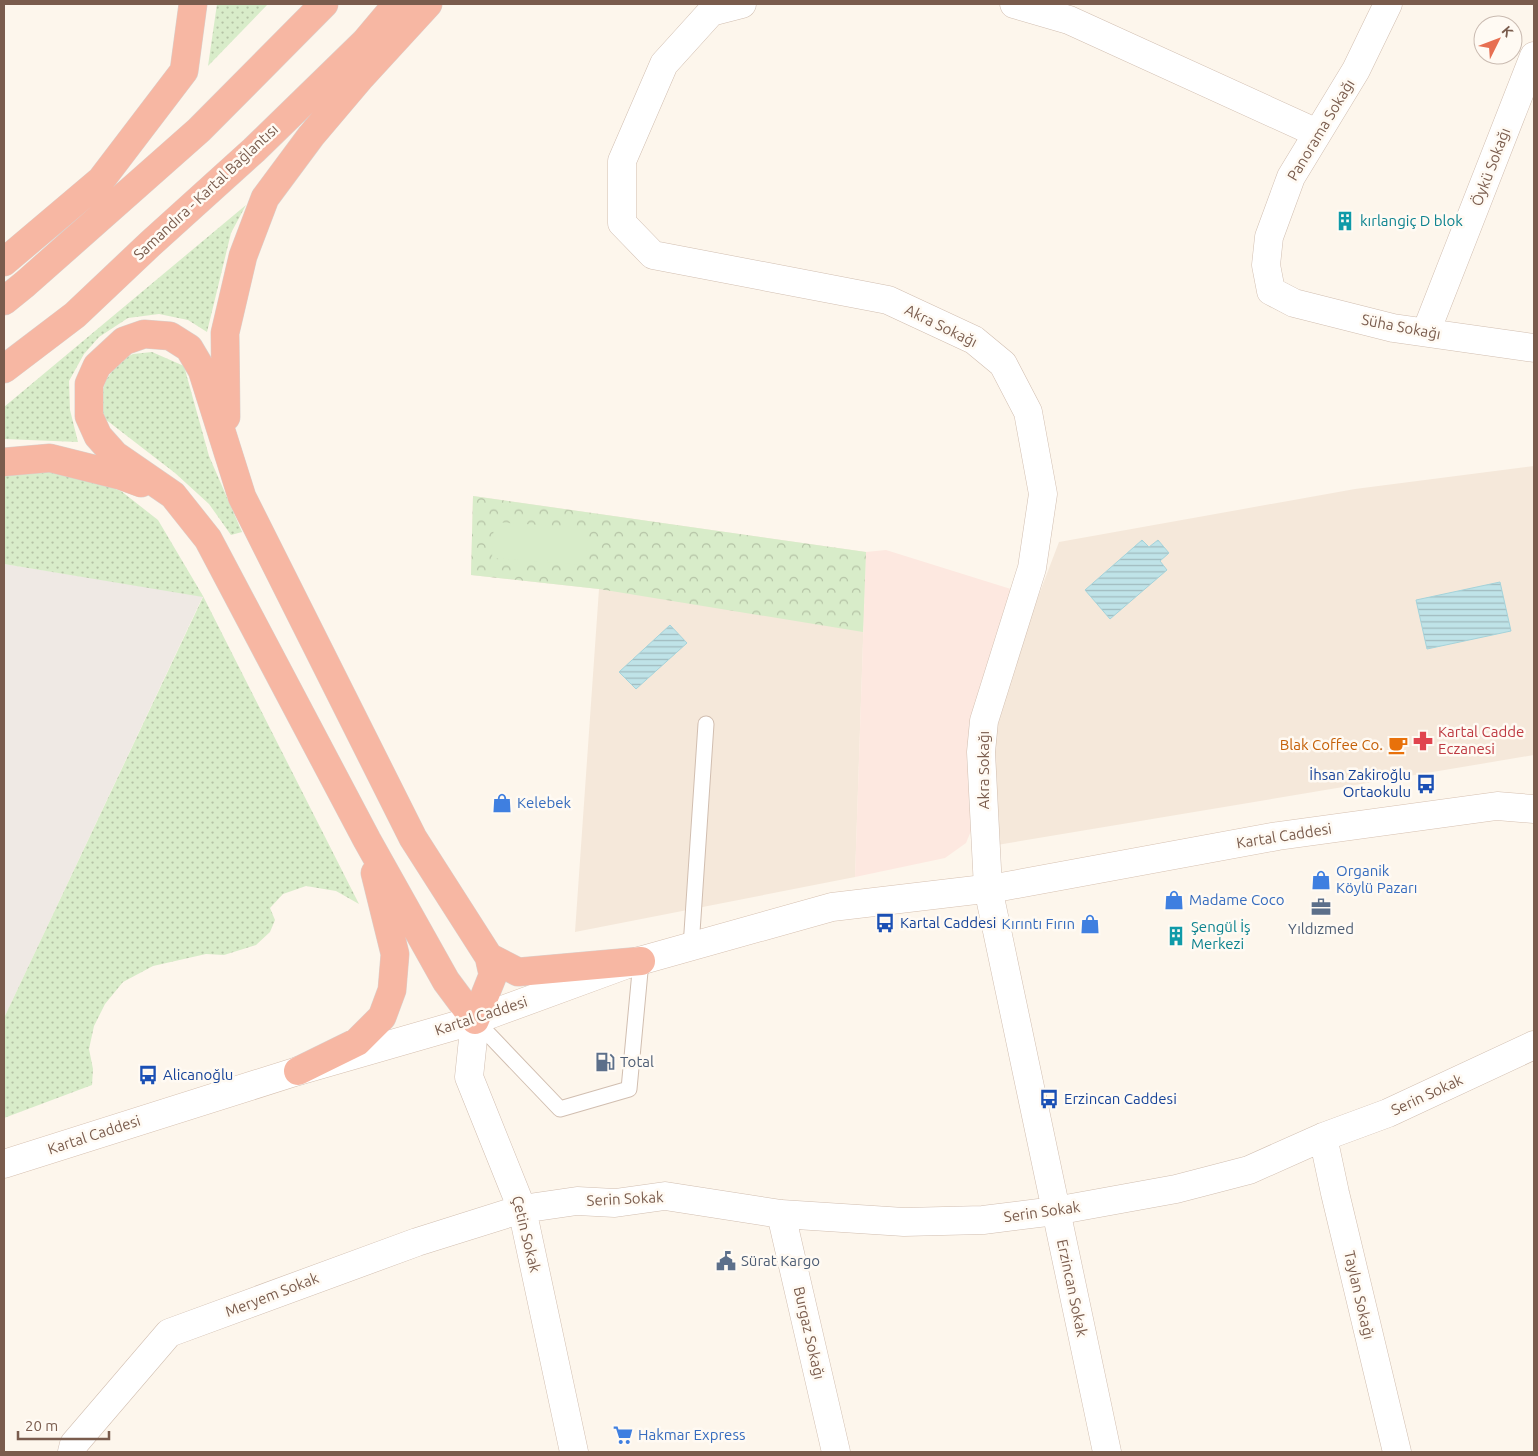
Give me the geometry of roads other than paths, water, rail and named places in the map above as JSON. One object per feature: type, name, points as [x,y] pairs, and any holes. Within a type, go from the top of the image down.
[{"type":"highway","points":[[4,262],[101,180],[184,70],[193,4]]},
{"type":"highway","points":[[4,301],[199,130],[324,4]]},
{"type":"highway","name":"Samandıra - Kartal Bağlantısı","points":[[4,369],[75,315],[254,150],[365,42],[398,4]]},
{"type":"highway","points":[[242,497],[226,417],[225,333],[243,256],[265,198],[317,129],[361,77],[428,4]]},
{"type":"highway","points":[[144,334],[170,336],[189,348],[202,370],[242,497],[413,838],[489,956],[493,975],[475,1020],[446,981],[367,840],[208,539],[173,496],[116,456],[98,436],[89,416],[89,384],[97,366],[124,341],[144,334]]},
{"type":"highway","points":[[4,462],[50,458],[122,476],[173,496]]},
{"type":"highway","points":[[298,1071],[357,1042],[382,1018],[392,990],[395,954],[367,840]]},
{"type":"highway","points":[[489,956],[518,972],[641,961]]},
{"type":"street","name":"Akra Sokağı","points":[[742,4],[711,12],[664,64],[622,162],[622,223],[653,255],[888,300],[974,340],[1003,364],[1028,412],[1043,494],[1032,568],[984,721],[981,752],[988,888]]},
{"type":"street","points":[[1014,4],[1073,12],[1317,133]]},
{"type":"street","name":"Panorama Sokağı","points":[[1271,291],[1266,265],[1269,237],[1291,177],[1356,70],[1388,4]]},
{"type":"street","name":"Öykü Sokağı","points":[[1426,332],[1534,56]]},
{"type":"street","name":"Süha Sokağı","points":[[1271,291],[1294,303],[1393,328],[1534,348]]},
{"type":"street","name":"Kartal Caddesi","points":[[1497,806],[1534,789]]},
{"type":"street","name":"Kartal Caddesi","points":[[5,1164],[298,1071],[475,1020],[625,965],[832,907],[988,888],[1278,836],[1497,806],[1534,809]]},
{"type":"street","name":"Erzincan Sokak","points":[[988,888],[1107,1452]]},
{"type":"street","name":"Çetin Sokak","points":[[475,1020],[469,1077],[522,1209],[574,1452]]},
{"type":"street","name":"Serin Sokak","points":[[522,1209],[577,1201],[615,1203],[665,1196],[781,1214],[904,1222],[983,1220],[1055,1212],[1176,1189],[1249,1170],[1323,1137],[1388,1113],[1534,1045]]},
{"type":"street","name":"Taylan Sokağı","points":[[1323,1137],[1396,1452]]},
{"type":"street","name":"Meryem Sokak","points":[[72,1452],[74,1444],[169,1333],[399,1249],[522,1209]]},
{"type":"street","name":"Burgaz Sokağı","points":[[781,1214],[836,1452]]},
{"type":"lane","points":[[691,946],[706,724]]},
{"type":"lane","points":[[475,1020],[560,1109],[629,1089],[641,961]]},
{"type":"water","points":[[1142,540],[1149,547],[1158,540],[1169,553],[1160,561],[1167,570],[1110,619],[1085,590]]},
{"type":"water","points":[[1500,582],[1511,631],[1427,649],[1416,600]]},
{"type":"water","points":[[670,625],[687,643],[636,689],[619,672]]},
{"type":"place","name":"kırlangiç D blok","points":[[1345,221]]},
{"type":"place","name":"Kartal Cadde Eczanesi","points":[[1423,741]]},
{"type":"place","name":"Blak Coffee Co.","points":[[1398,745]]},
{"type":"place","name":"İhsan Zakiroğlu Ortaokulu","points":[[1426,784]]},
{"type":"place","name":"Kelebek","points":[[502,803]]},
{"type":"place","name":"Organik Köylü Pazarı","points":[[1321,880]]},
{"type":"place","name":"Madame Coco","points":[[1174,900]]},
{"type":"place","name":"Yıldızmed","points":[[1321,907]]},
{"type":"place","name":"Kartal Caddesi","points":[[885,923]]},
{"type":"place","name":"Kırıntı Fırın","points":[[1090,924]]},
{"type":"place","name":"Şengül İş Merkezi","points":[[1176,936]]},
{"type":"place","name":"Total","points":[[605,1062]]},
{"type":"place","name":"Alicanoğlu","points":[[148,1075]]},
{"type":"place","name":"Erzincan Caddesi","points":[[1049,1099]]},
{"type":"place","name":"Sürat Kargo","points":[[726,1261]]},
{"type":"place","name":"Hakmar Express","points":[[623,1435]]}]
